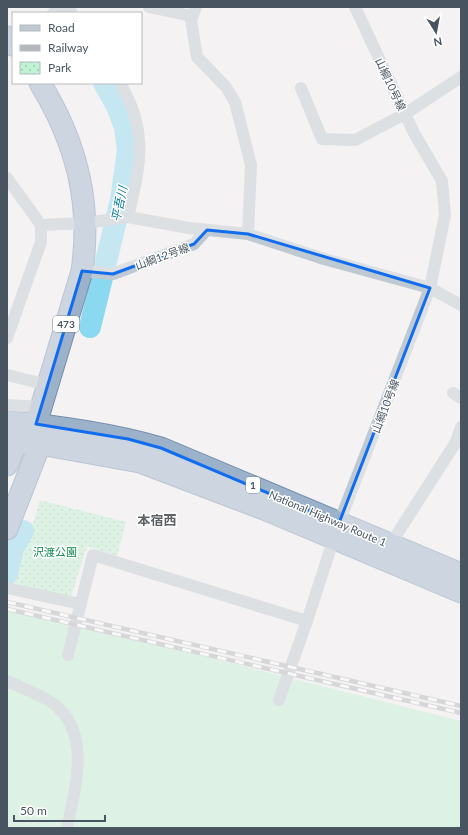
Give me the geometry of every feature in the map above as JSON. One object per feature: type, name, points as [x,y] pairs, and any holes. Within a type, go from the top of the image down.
[{"type":"highway","name":"473","points":[[40,444],[38,415],[82,271],[86,246],[86,223],[83,195],[75,157],[58,115],[41,84]]},
{"type":"highway","name":"473","points":[[7,465],[12,442],[38,415]]},
{"type":"highway","name":"National Highway Route 1","points":[[7,422],[38,415],[161,448],[258,488],[336,531],[461,592]]},
{"type":"highway","name":"National Highway Route 1","points":[[12,442],[40,444],[140,462],[264,509],[336,531],[390,545],[461,574]]},
{"type":"highway","points":[[7,529],[40,444]]},
{"type":"street","points":[[149,7],[194,12],[197,58],[226,87],[235,102],[251,164],[248,234]]},
{"type":"street","name":"山綱10号線","points":[[279,700],[307,621],[336,531],[430,288],[445,215],[442,181],[405,114],[356,7]]},
{"type":"street","points":[[301,88],[322,139],[355,140],[405,114],[461,77]]},
{"type":"street","points":[[120,84],[132,108],[141,153],[139,170],[128,217]]},
{"type":"street","points":[[7,178],[41,224],[41,242],[7,338]]},
{"type":"street","points":[[41,224],[86,223],[128,217],[207,230],[248,234],[324,259],[430,288],[461,305]]},
{"type":"street","name":"山綱12号線","points":[[82,271],[113,274],[194,244],[207,230]]},
{"type":"street","points":[[7,375],[48,385]]},
{"type":"street","points":[[7,405],[38,415]]},
{"type":"street","points":[[390,545],[459,443],[461,427]]},
{"type":"street","points":[[68,655],[93,554],[307,621]]},
{"type":"street","points":[[11,589],[80,604]]},
{"type":"street","points":[[7,681],[54,704],[72,726],[78,754],[76,780],[67,828]]},
{"type":"highlighted area","points":[[207,230],[248,234],[430,288],[339,523],[161,448],[128,439],[36,424],[82,271],[113,274],[194,244]]},
{"type":"green space","name":"沢渡公園","points":[[40,500],[126,522],[117,556],[87,546],[70,600],[14,586]]},
{"type":"green space","points":[[7,607],[461,721],[461,828],[7,828]]},
{"type":"waterway","name":"平吾川","points":[[90,327],[121,200],[128,150],[125,127],[117,106],[105,84]]},
{"type":"waterway","name":"平吾川","points":[[7,574],[13,549],[23,531]]},
{"type":"railway","points":[[7,602],[461,706]]},
{"type":"railway","points":[[7,609],[461,713]]},
{"type":"district","name":"本宿西","points":[[157,520]]}]
